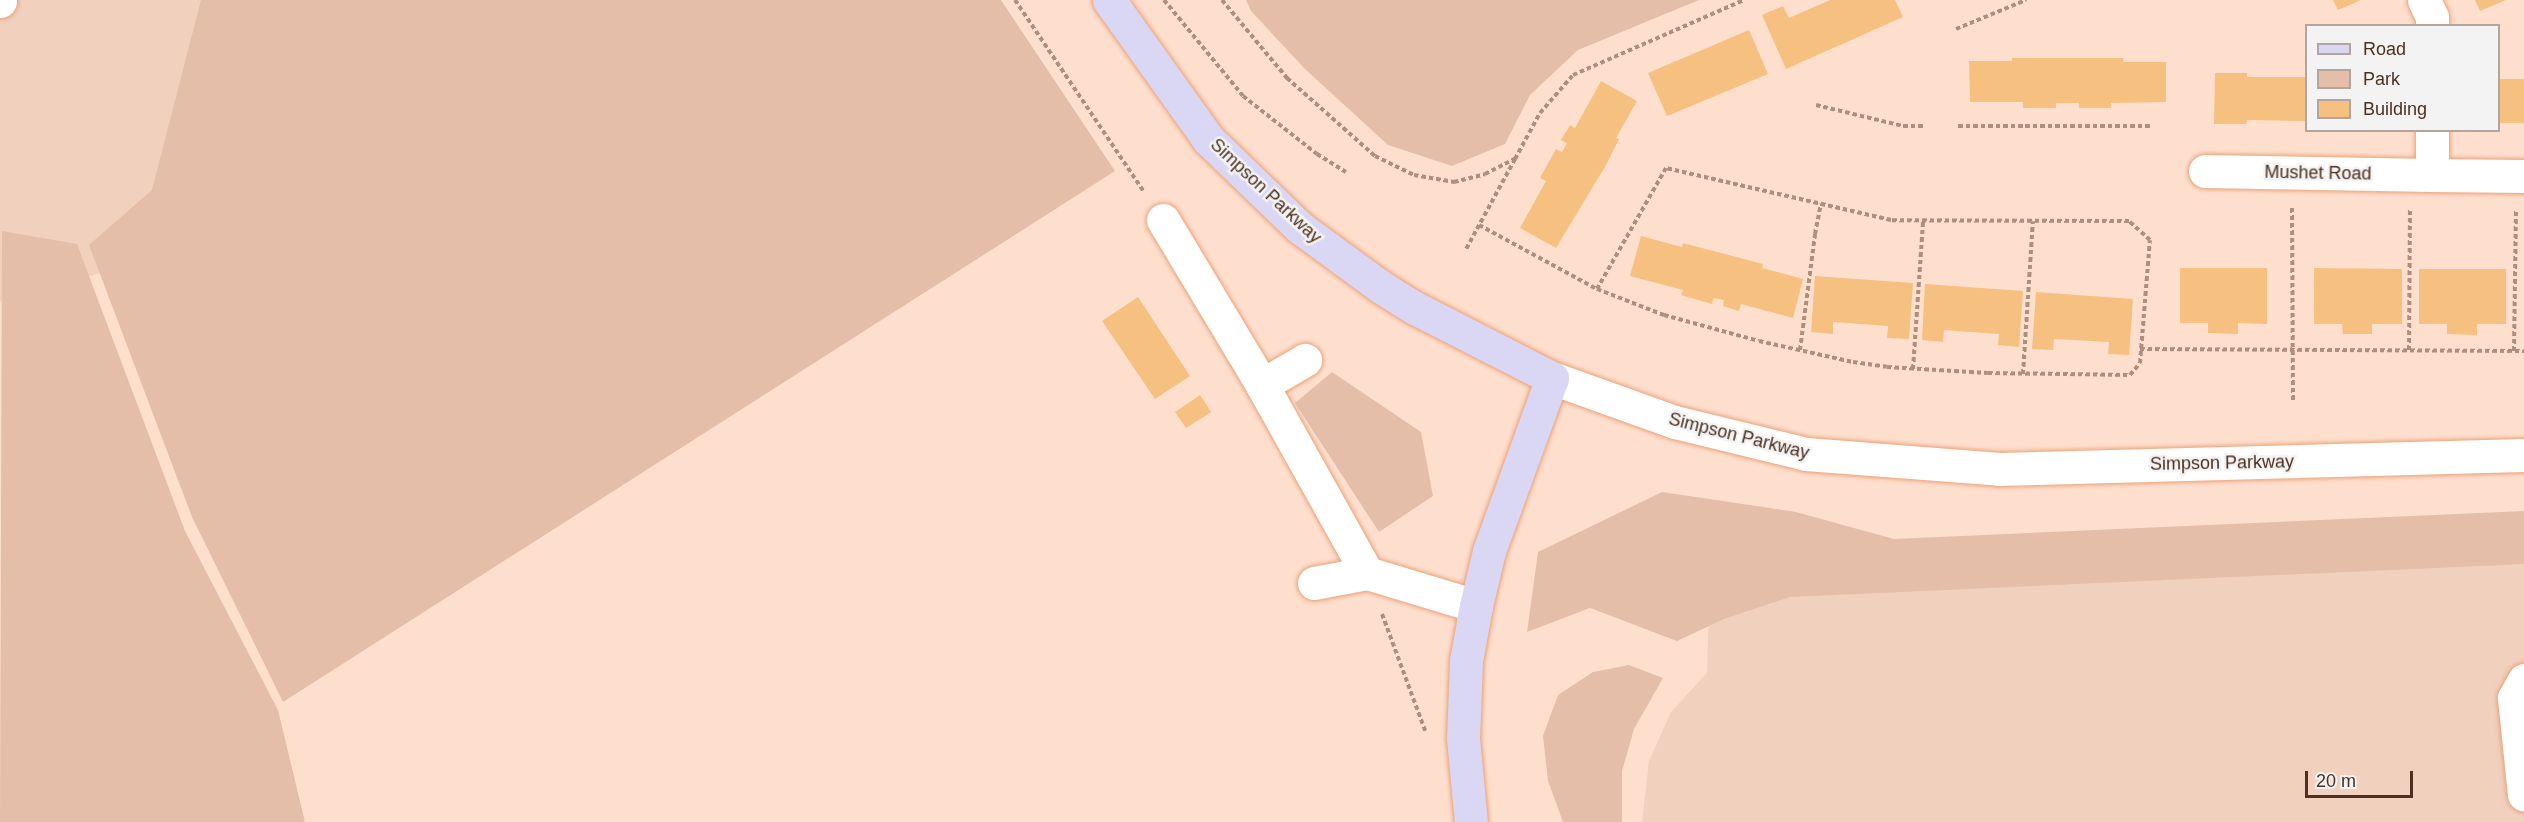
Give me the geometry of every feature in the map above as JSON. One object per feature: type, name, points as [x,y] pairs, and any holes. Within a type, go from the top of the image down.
[{"type":"main road","name":"Simpson Parkway","points":[[1109,0],[1208,139],[1299,226],[1381,287],[1415,308],[1552,378]]},
{"type":"main road","points":[[1471,822],[1463,738],[1466,661],[1476,606],[1489,552],[1552,378]]},
{"type":"street","points":[[2424,0],[2432,17],[2432,24]]},
{"type":"street","points":[[2421,175],[2432,132]]},
{"type":"street","name":"Mushet Road","points":[[2205,171],[2520,176]]},
{"type":"street","points":[[1163,220],[1262,385],[1367,573]]},
{"type":"street","points":[[1262,385],[1305,360]]},
{"type":"street","name":"Simpson Parkway","points":[[1552,378],[1675,422],[1806,454],[1999,469],[2524,455]]},
{"type":"street","points":[[1314,583],[1367,573],[1476,606]]},
{"type":"street","points":[[2524,680],[2514,698],[2524,794]]},
{"type":"path","points":[[1015,0],[1163,220]]},
{"type":"path","points":[[1164,0],[1243,96],[1317,154],[1346,172]]},
{"type":"path","points":[[1222,0],[1287,78],[1375,156],[1414,175],[1454,182],[1485,174],[1515,159]]},
{"type":"path","points":[[1465,251],[1540,113],[1573,75],[1744,0]]},
{"type":"path","points":[[1956,28],[2026,0]]},
{"type":"path","points":[[1816,105],[1903,126],[1924,126]]},
{"type":"path","points":[[1958,126],[2152,126]]},
{"type":"path","points":[[1479,225],[1597,289],[1664,315],[1800,350],[1875,366],[2022,374],[2130,375],[2140,363],[2150,240],[2129,221],[1891,220],[1666,168],[1597,289]]},
{"type":"path","points":[[2292,173],[2293,402]]},
{"type":"path","points":[[2409,350],[2421,175]]},
{"type":"path","points":[[2514,351],[2520,176]]},
{"type":"path","points":[[1800,350],[1821,204]]},
{"type":"path","points":[[1913,369],[1923,221]]},
{"type":"path","points":[[2022,374],[2033,221]]},
{"type":"path","points":[[2140,349],[2524,351]]},
{"type":"path","points":[[1367,573],[1429,742],[1463,738]]},
{"type":"shaded area","points":[[0,0],[347,0],[118,268],[0,302]]},
{"type":"shaded area","points":[[2524,538],[2524,822],[1642,822],[1649,761],[1671,712],[1707,673],[1710,564]]},
{"type":"green space","points":[[201,0],[1001,0],[1115,171],[283,702],[192,517],[89,245],[152,190]]},
{"type":"green space","points":[[1246,0],[1699,0],[1578,50],[1530,95],[1505,144],[1452,166],[1388,145],[1305,69],[1251,11]]},
{"type":"green space","points":[[2,231],[77,244],[185,531],[278,710],[305,822],[0,822]]},
{"type":"green space","points":[[1332,372],[1421,432],[1433,496],[1379,532],[1295,403]]},
{"type":"green space","points":[[1662,492],[1796,512],[1894,539],[2524,511],[2524,564],[1790,597],[1724,619],[1677,641],[1590,608],[1527,632],[1538,552]]},
{"type":"green space","points":[[1629,665],[1663,678],[1634,729],[1622,771],[1622,822],[1563,822],[1548,781],[1543,736],[1558,695],[1593,672]]},
{"type":"building","points":[[1830,0],[1895,0],[1903,17],[1786,69],[1762,15],[1783,6],[1789,18]]},
{"type":"building","points":[[2333,0],[2361,0],[2338,10]]},
{"type":"building","points":[[2475,0],[2506,0],[2480,11]]},
{"type":"building","points":[[1749,30],[1768,74],[1667,116],[1648,73]]},
{"type":"building","points":[[2012,58],[2123,58],[2123,62],[2166,62],[2166,102],[2111,103],[2111,108],[2079,108],[2079,103],[2056,103],[2056,108],[2023,108],[2023,102],[1970,102],[1969,61],[2012,61]]},
{"type":"building","points":[[2215,73],[2247,73],[2247,77],[2305,77],[2305,121],[2247,120],[2246,124],[2214,124]]},
{"type":"building","points":[[2500,79],[2524,79],[2524,123],[2500,123]]},
{"type":"building","points":[[1601,81],[1637,101],[1616,138],[1619,139],[1606,165],[1556,248],[1520,228],[1546,181],[1540,178],[1556,149],[1562,152],[1567,143],[1561,140],[1570,125],[1575,128]]},
{"type":"building","points":[[1641,236],[1682,247],[1683,243],[1763,264],[1762,268],[1803,279],[1793,318],[1741,304],[1739,311],[1723,306],[1724,300],[1714,298],[1712,304],[1681,295],[1683,290],[1630,276]]},
{"type":"building","points":[[2180,268],[2267,268],[2267,324],[2238,323],[2238,334],[2208,333],[2208,323],[2180,323]]},
{"type":"building","points":[[2314,268],[2402,269],[2402,324],[2372,324],[2372,334],[2343,334],[2342,324],[2314,324]]},
{"type":"building","points":[[2419,269],[2506,269],[2506,324],[2477,324],[2477,335],[2447,334],[2447,324],[2419,324]]},
{"type":"building","points":[[1815,276],[1913,283],[1909,339],[1887,338],[1888,326],[1833,322],[1833,334],[1811,332]]},
{"type":"building","points":[[1925,284],[2023,291],[2019,347],[1998,345],[1999,334],[1944,330],[1943,342],[1922,340]]},
{"type":"building","points":[[2036,292],[2133,299],[2129,355],[2108,354],[2109,342],[2054,339],[2053,350],[2032,349]]},
{"type":"building","points":[[1138,297],[1190,376],[1155,399],[1102,321]]},
{"type":"building","points":[[1200,395],[1211,412],[1186,428],[1175,412]]}]
